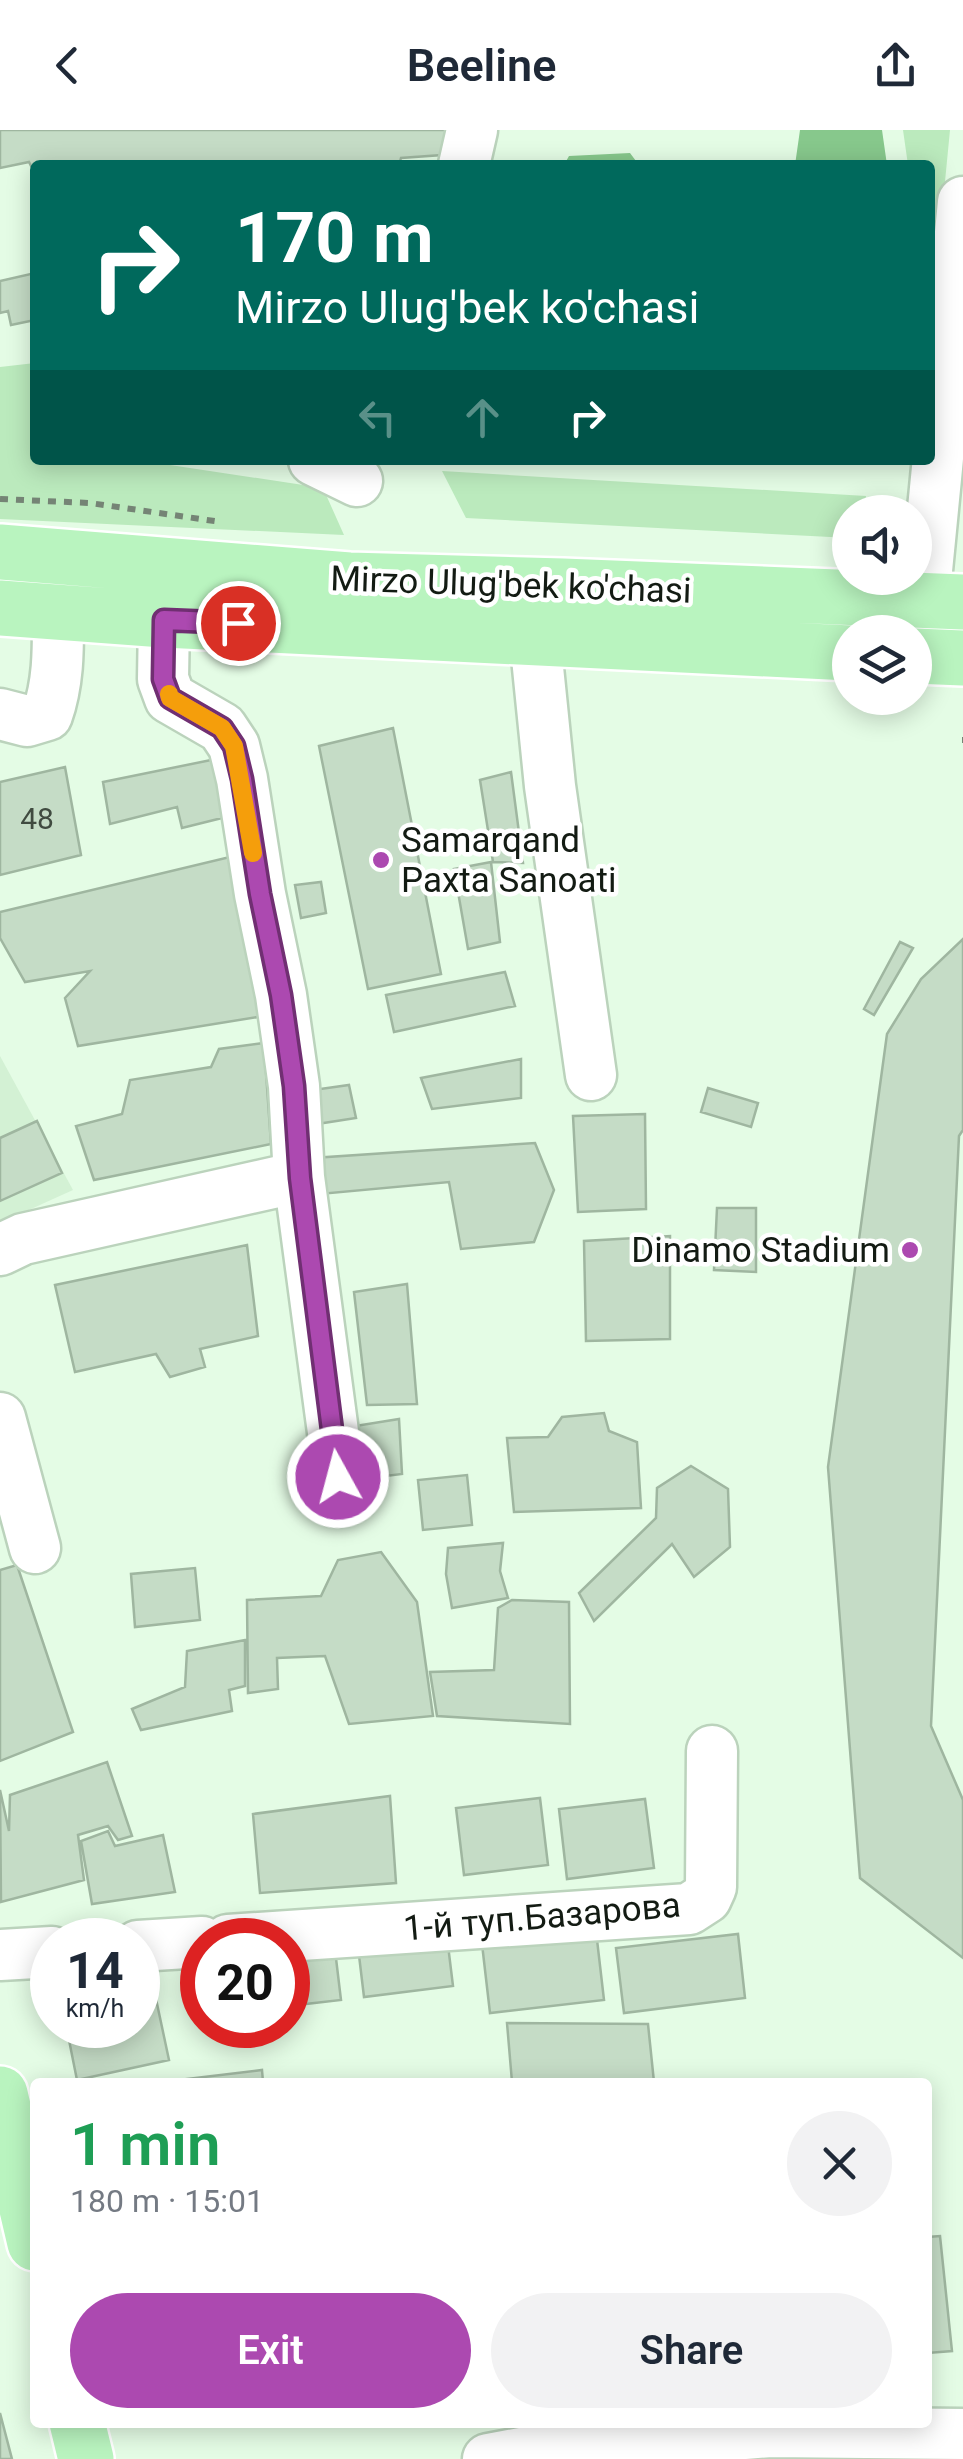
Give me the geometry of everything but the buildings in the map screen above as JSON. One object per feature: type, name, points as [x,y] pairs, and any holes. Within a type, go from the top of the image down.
[{"type":"main road","name":"Mirzo Ulug'bek ko'chasi","points":[[0,552],[349,580],[943,602]]},
{"type":"main road","name":"Mirzo Ulug'bek ko'chasi","points":[[0,608],[164,620],[832,651]]},
{"type":"main road","points":[[932,657],[963,658]]},
{"type":"main road","points":[[0,2094],[30,2223]]},
{"type":"main road","points":[[78,2428],[86,2459]]},
{"type":"street","points":[[465,160],[472,130]]},
{"type":"street","points":[[943,602],[963,202]]},
{"type":"street","points":[[0,714],[27,722],[47,715],[54,696],[58,612]]},
{"type":"street","points":[[164,620],[163,679],[170,698],[222,728],[234,746],[281,995],[294,1086],[300,1178],[338,1477]]},
{"type":"street","points":[[534,638],[550,786],[591,1075]]},
{"type":"street","points":[[0,1250],[23,1239],[300,1178]]},
{"type":"street","points":[[0,1418],[35,1548]]},
{"type":"street","name":"1-й туп.Базарова","points":[[310,1934],[689,1909],[706,1898],[711,1886],[712,1751]]},
{"type":"street","points":[[0,1956],[30,1954]]},
{"type":"street","points":[[488,2459],[537,2450],[771,2432],[963,2434]]},
{"type":"path","points":[[0,499],[90,503],[223,522]]},
{"type":"shaded area","points":[[800,130],[882,130],[886,160],[796,160]]},
{"type":"shaded area","points":[[903,130],[950,130],[935,284],[935,160],[907,160]]},
{"type":"shaded area","points":[[630,153],[635,160],[567,160],[569,156]]},
{"type":"shaded area","points":[[30,364],[30,465],[170,465],[323,488],[344,535],[0,519],[0,367]]},
{"type":"shaded area","points":[[442,471],[849,495],[832,495],[832,537],[466,518]]},
{"type":"shaded area","points":[[0,1056],[73,1190],[0,1223]]},
{"type":"slow traffic","points":[[169,694],[222,728],[234,746],[253,853]]},
{"type":"place","name":"Samarqand Paxta Sanoati","points":[[381,860]]},
{"type":"place","name":"Dinamo Stadium","points":[[910,1250]]},
{"type":"route","points":[[238,623],[164,620],[163,679],[170,698],[222,728],[234,746],[242,779],[294,1086],[300,1178],[338,1477]]}]
